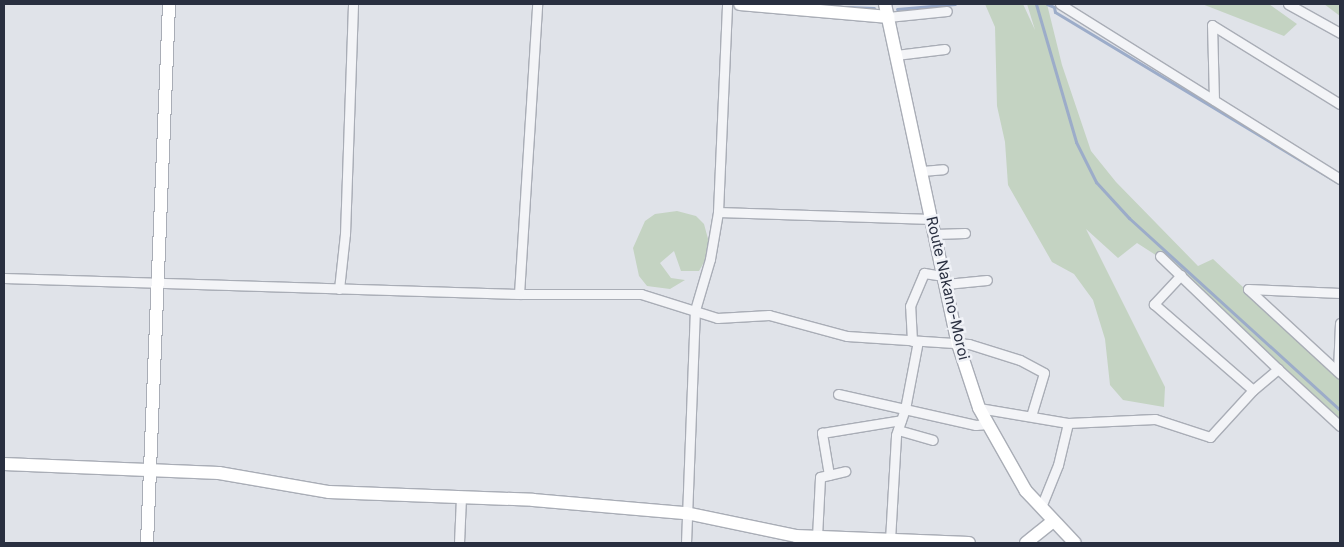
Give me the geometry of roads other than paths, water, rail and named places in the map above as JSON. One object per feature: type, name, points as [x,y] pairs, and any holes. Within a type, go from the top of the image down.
[{"type":"street","points":[[148,543],[169,4]]},
{"type":"street","points":[[339,289],[345,234],[353,4]]},
{"type":"street","points":[[519,294],[537,4]]},
{"type":"street","points":[[686,543],[695,310],[710,259],[718,212],[727,4]]},
{"type":"street","points":[[740,4],[888,17],[947,11]]},
{"type":"street","name":"Route Nakano-Moroi","points":[[885,4],[958,344],[979,408],[1026,491],[1075,543]]},
{"type":"street","points":[[1060,4],[1340,177]]},
{"type":"street","points":[[1288,4],[1340,33]]},
{"type":"street","points":[[1214,100],[1212,25],[1340,104]]},
{"type":"street","points":[[896,55],[945,49]]},
{"type":"street","points":[[922,171],[944,168]]},
{"type":"street","points":[[718,212],[932,219]]},
{"type":"street","points":[[935,234],[965,233]]},
{"type":"street","points":[[1160,256],[1340,426]]},
{"type":"street","points":[[890,540],[898,430],[905,409],[915,341],[910,306],[924,273],[945,280],[987,280]]},
{"type":"street","points":[[1182,275],[1154,304],[1253,390]]},
{"type":"street","points":[[4,278],[158,280],[339,289],[519,294],[641,294],[717,318],[769,316],[847,336],[969,344],[1020,360],[1044,373],[1032,416]]},
{"type":"street","points":[[1339,372],[1248,289],[1340,293]]},
{"type":"street","points":[[1339,372],[1340,322]]},
{"type":"street","points":[[979,408],[1068,423],[1155,419],[1210,437],[1253,390],[1278,369]]},
{"type":"street","points":[[838,394],[976,425],[987,424]]},
{"type":"street","points":[[828,475],[822,433],[901,420]]},
{"type":"street","points":[[1041,507],[1058,465],[1068,423]]},
{"type":"street","points":[[898,430],[933,440]]},
{"type":"street","points":[[4,464],[220,473],[330,492],[461,497],[686,513],[779,534],[969,543]]},
{"type":"street","points":[[817,537],[820,477],[845,471]]},
{"type":"street","points":[[459,543],[461,497]]},
{"type":"street","points":[[1026,543],[1053,521]]},
{"type":"waterway","points":[[897,9],[955,4]]},
{"type":"waterway","points":[[1036,4],[1076,142],[1096,182],[1129,218],[1340,410]]},
{"type":"waterway","points":[[1047,4],[1054,7],[1055,12],[1340,184]]},
{"type":"waterway","points":[[847,7],[874,8]]}]
